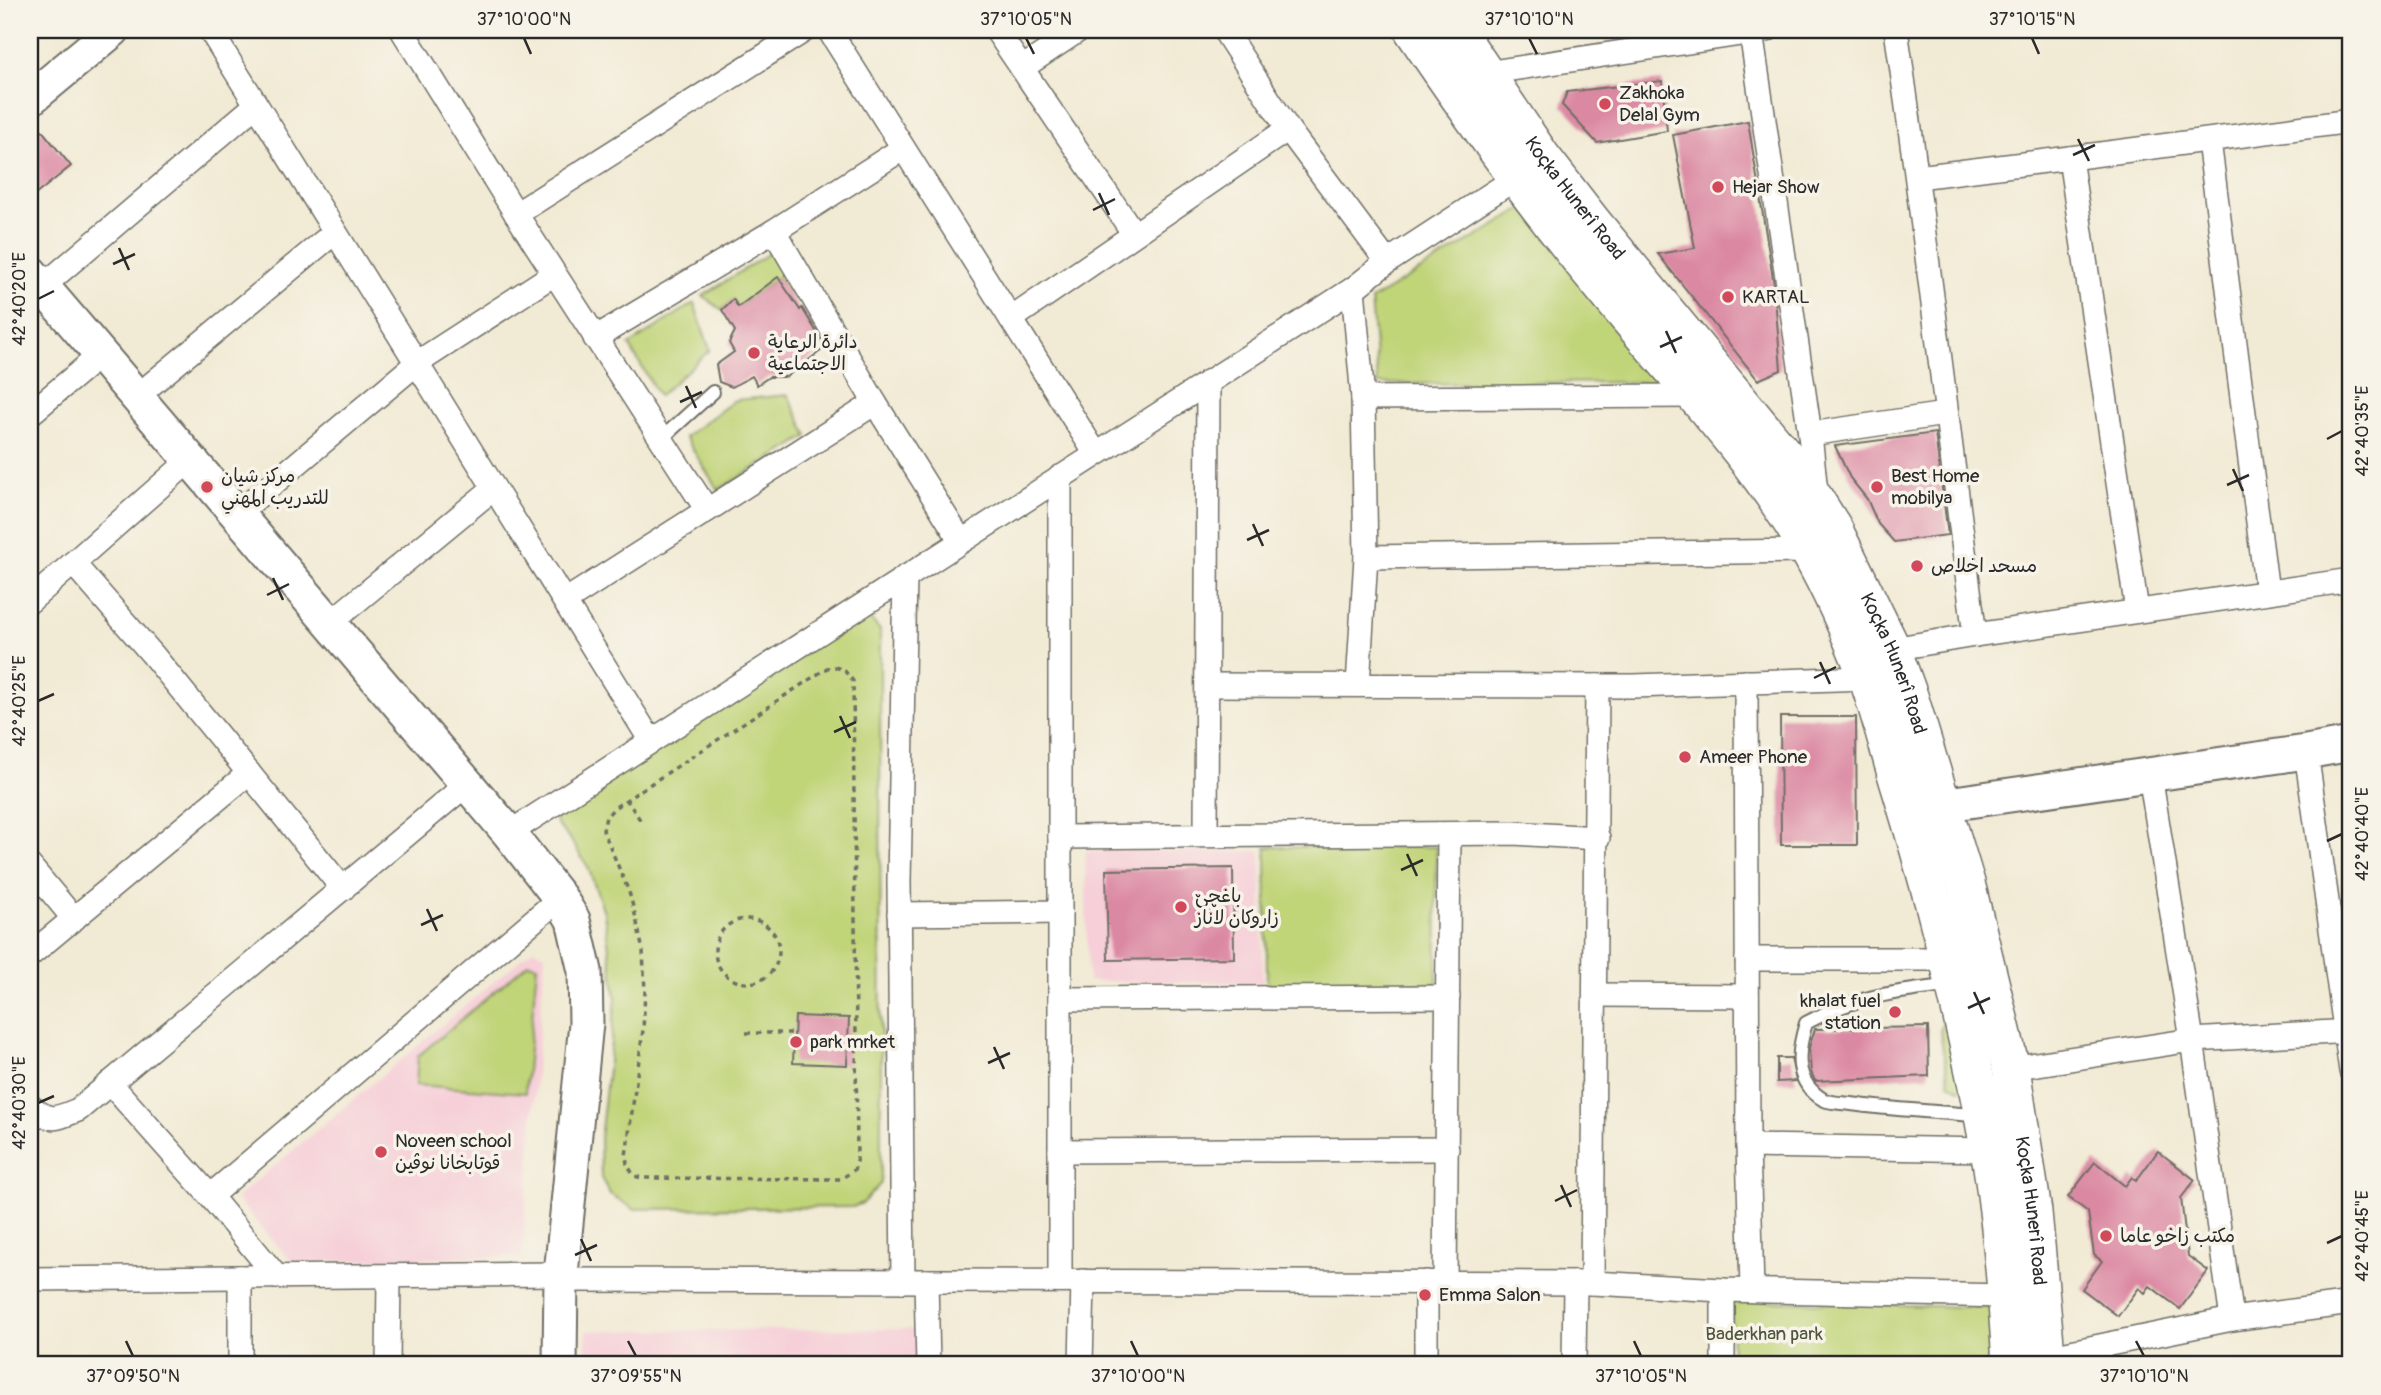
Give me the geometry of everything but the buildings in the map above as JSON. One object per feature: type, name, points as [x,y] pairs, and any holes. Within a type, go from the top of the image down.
[{"type":"main road","points":[[1413,30],[1517,178],[1604,289],[1741,453],[1808,551],[1847,629],[1867,678],[1921,854],[1986,1133],[2007,1296],[2011,1365]]},
{"type":"main road","name":"Koçka Hunerî Road","points":[[1456,30],[1541,156],[1776,444],[1816,499],[1851,563],[1892,649],[1966,883],[2011,1068],[2033,1212],[2046,1361]]},
{"type":"main road","points":[[1998,1218],[2033,1212]]},
{"type":"street","points":[[30,99],[113,30]]},
{"type":"street","points":[[209,30],[651,741]]},
{"type":"street","points":[[402,30],[554,274],[707,510]]},
{"type":"street","points":[[829,30],[1096,454]]},
{"type":"street","points":[[996,30],[1134,234]]},
{"type":"street","points":[[1022,68],[1079,30]]},
{"type":"street","points":[[1224,30],[1288,129],[1387,262]]},
{"type":"street","points":[[1896,30],[1918,177],[1945,414],[1975,635]]},
{"type":"street","points":[[1485,73],[1759,31],[1816,499]]},
{"type":"street","points":[[516,214],[790,34]]},
{"type":"street","points":[[256,105],[36,279],[509,833],[560,898],[573,920],[580,945],[587,997],[561,1277],[560,1365]]},
{"type":"street","points":[[1918,177],[2351,121]]},
{"type":"street","points":[[1011,318],[1288,129]]},
{"type":"street","points":[[2209,141],[2267,592]]},
{"type":"street","points":[[595,338],[774,231],[902,149]]},
{"type":"street","points":[[2070,158],[2137,611]]},
{"type":"street","points":[[509,833],[1353,289],[1387,262],[1517,178]]},
{"type":"street","points":[[774,231],[875,403],[961,541]]},
{"type":"street","points":[[136,397],[335,232]]},
{"type":"street","points":[[237,514],[417,363],[554,274]]},
{"type":"street","points":[[1353,289],[1363,397],[1366,557],[1358,685]]},
{"type":"street","points":[[30,414],[100,355]]},
{"type":"street","points":[[1206,835],[1208,382]]},
{"type":"street","points":[[1363,397],[1694,396]]},
{"type":"street","points":[[565,601],[875,403]]},
{"type":"street","points":[[1810,434],[1945,414]]},
{"type":"street","points":[[30,601],[190,460]]},
{"type":"street","points":[[1060,477],[1060,1151],[1081,1365]]},
{"type":"street","points":[[330,623],[494,488]]},
{"type":"street","points":[[1366,557],[1808,551]]},
{"type":"street","points":[[73,563],[343,888]]},
{"type":"street","points":[[903,1281],[899,914],[905,577]]},
{"type":"street","points":[[1892,649],[2351,580]]},
{"type":"street","points":[[1208,685],[1597,686],[1867,678]]},
{"type":"street","points":[[1746,682],[1748,1146],[1752,1290]]},
{"type":"street","points":[[1574,1365],[1584,1283],[1595,995],[1597,686]]},
{"type":"street","points":[[1941,805],[2351,744]]},
{"type":"street","points":[[2306,752],[2349,1031],[2351,1071]]},
{"type":"street","points":[[30,955],[249,773]]},
{"type":"street","points":[[2150,775],[2192,1040],[2232,1320]]},
{"type":"street","points":[[30,1106],[44,1117],[57,1118],[78,1110],[467,785]]},
{"type":"street","points":[[1060,836],[1513,833],[1598,838]]},
{"type":"street","points":[[1426,1365],[1447,1149],[1449,834]]},
{"type":"street","points":[[30,866],[74,919]]},
{"type":"street","points":[[210,1196],[560,898]]},
{"type":"street","points":[[899,914],[1060,912]]},
{"type":"street","points":[[1747,959],[1950,972]]},
{"type":"street","points":[[1595,995],[1747,996]]},
{"type":"street","points":[[1060,999],[1448,998]]},
{"type":"street","points":[[2011,1068],[2192,1040],[2349,1031]]},
{"type":"street","points":[[110,1083],[277,1277]]},
{"type":"street","points":[[1748,1146],[1986,1133]]},
{"type":"street","points":[[1060,1151],[1447,1149]]},
{"type":"street","points":[[388,1365],[389,1276]]},
{"type":"street","points":[[30,1279],[389,1276],[1584,1283],[1723,1290],[2007,1296]]},
{"type":"street","points":[[240,1277],[240,1365]]},
{"type":"street","points":[[926,1281],[928,1365]]},
{"type":"street","points":[[1723,1290],[1723,1365]]},
{"type":"street","points":[[2046,1361],[2232,1320],[2351,1303]]},
{"type":"lane","points":[[660,439],[713,392]]},
{"type":"lane","points":[[1950,972],[1831,1009],[1806,1023],[1799,1047],[1800,1069],[1807,1084],[1825,1101],[1889,1109],[1986,1133]]},
{"type":"path","points":[[827,668],[841,668],[853,681],[857,1162],[848,1175],[841,1179],[642,1178],[635,1176],[630,1170],[626,1156],[643,1030],[644,958],[629,892],[603,830],[606,817],[626,799],[827,668]]},
{"type":"path","points":[[626,799],[641,821]]},
{"type":"path","points":[[744,919],[764,923],[778,939],[779,961],[766,979],[756,983],[744,984],[725,975],[715,957],[718,936],[725,928],[744,919]]},
{"type":"path","points":[[746,1033],[795,1033]]},
{"type":"path","points":[[1833,1365],[1850,1362],[1952,1365]]},
{"type":"shaded area","points":[[1085,851],[1261,851],[1263,983],[1088,981]]},
{"type":"shaded area","points":[[533,949],[545,954],[522,1256],[292,1262],[236,1198]]},
{"type":"shaded area","points":[[922,1329],[922,1365],[586,1365],[586,1331]]},
{"type":"green space","points":[[1526,207],[1667,382],[1378,384],[1371,300]]},
{"type":"green space","points":[[774,250],[800,289],[788,293],[778,277],[738,307],[733,300],[722,310],[703,296]]},
{"type":"green space","points":[[694,303],[710,350],[659,396],[629,345]]},
{"type":"green space","points":[[788,395],[808,436],[718,490],[685,437],[735,400]]},
{"type":"green space","points":[[864,612],[880,630],[881,1183],[863,1203],[853,1207],[634,1209],[610,1194],[601,1178],[600,1139],[616,999],[604,912],[588,867],[570,839],[557,825],[553,814],[559,805],[741,697]]},
{"type":"green space","points":[[1266,847],[1436,847],[1437,984],[1267,985]]},
{"type":"green space","points":[[528,963],[537,965],[525,1093],[416,1085],[418,1056]]},
{"type":"green space","points":[[1944,1017],[1972,1090],[1959,1089],[1949,1083],[1940,1032]]},
{"type":"green space","name":"Baderkhan park","points":[[1731,1300],[1996,1308],[2000,1365],[1732,1365]]},
{"type":"place","name":"Zakhoka Delal Gym","points":[[1605,104]]},
{"type":"place","name":"Hejar Show","points":[[1718,187]]},
{"type":"place","name":"KARTAL","points":[[1728,297]]},
{"type":"place","name":"دائرة الرعاية الاجتماعية","points":[[754,353]]},
{"type":"place","name":"مركز شيان للتدريب المهني","points":[[207,487]]},
{"type":"place","name":"Best Home mobilya","points":[[1877,487]]},
{"type":"place","name":"مسحد اخلاص","points":[[1917,566]]},
{"type":"place","name":"Ameer Phone","points":[[1685,757]]},
{"type":"place","name":"باغچێ زاروكان لاناز","points":[[1181,907]]},
{"type":"place","name":"khalat fuel station","points":[[1895,1012]]},
{"type":"place","name":"park mrket","points":[[796,1042]]},
{"type":"place","name":"Noveen school قوتابخانا نوڤين","points":[[381,1152]]},
{"type":"place","name":"مكتب زاخو عاما","points":[[2106,1236]]},
{"type":"place","name":"Emma Salon","points":[[1425,1295]]}]
